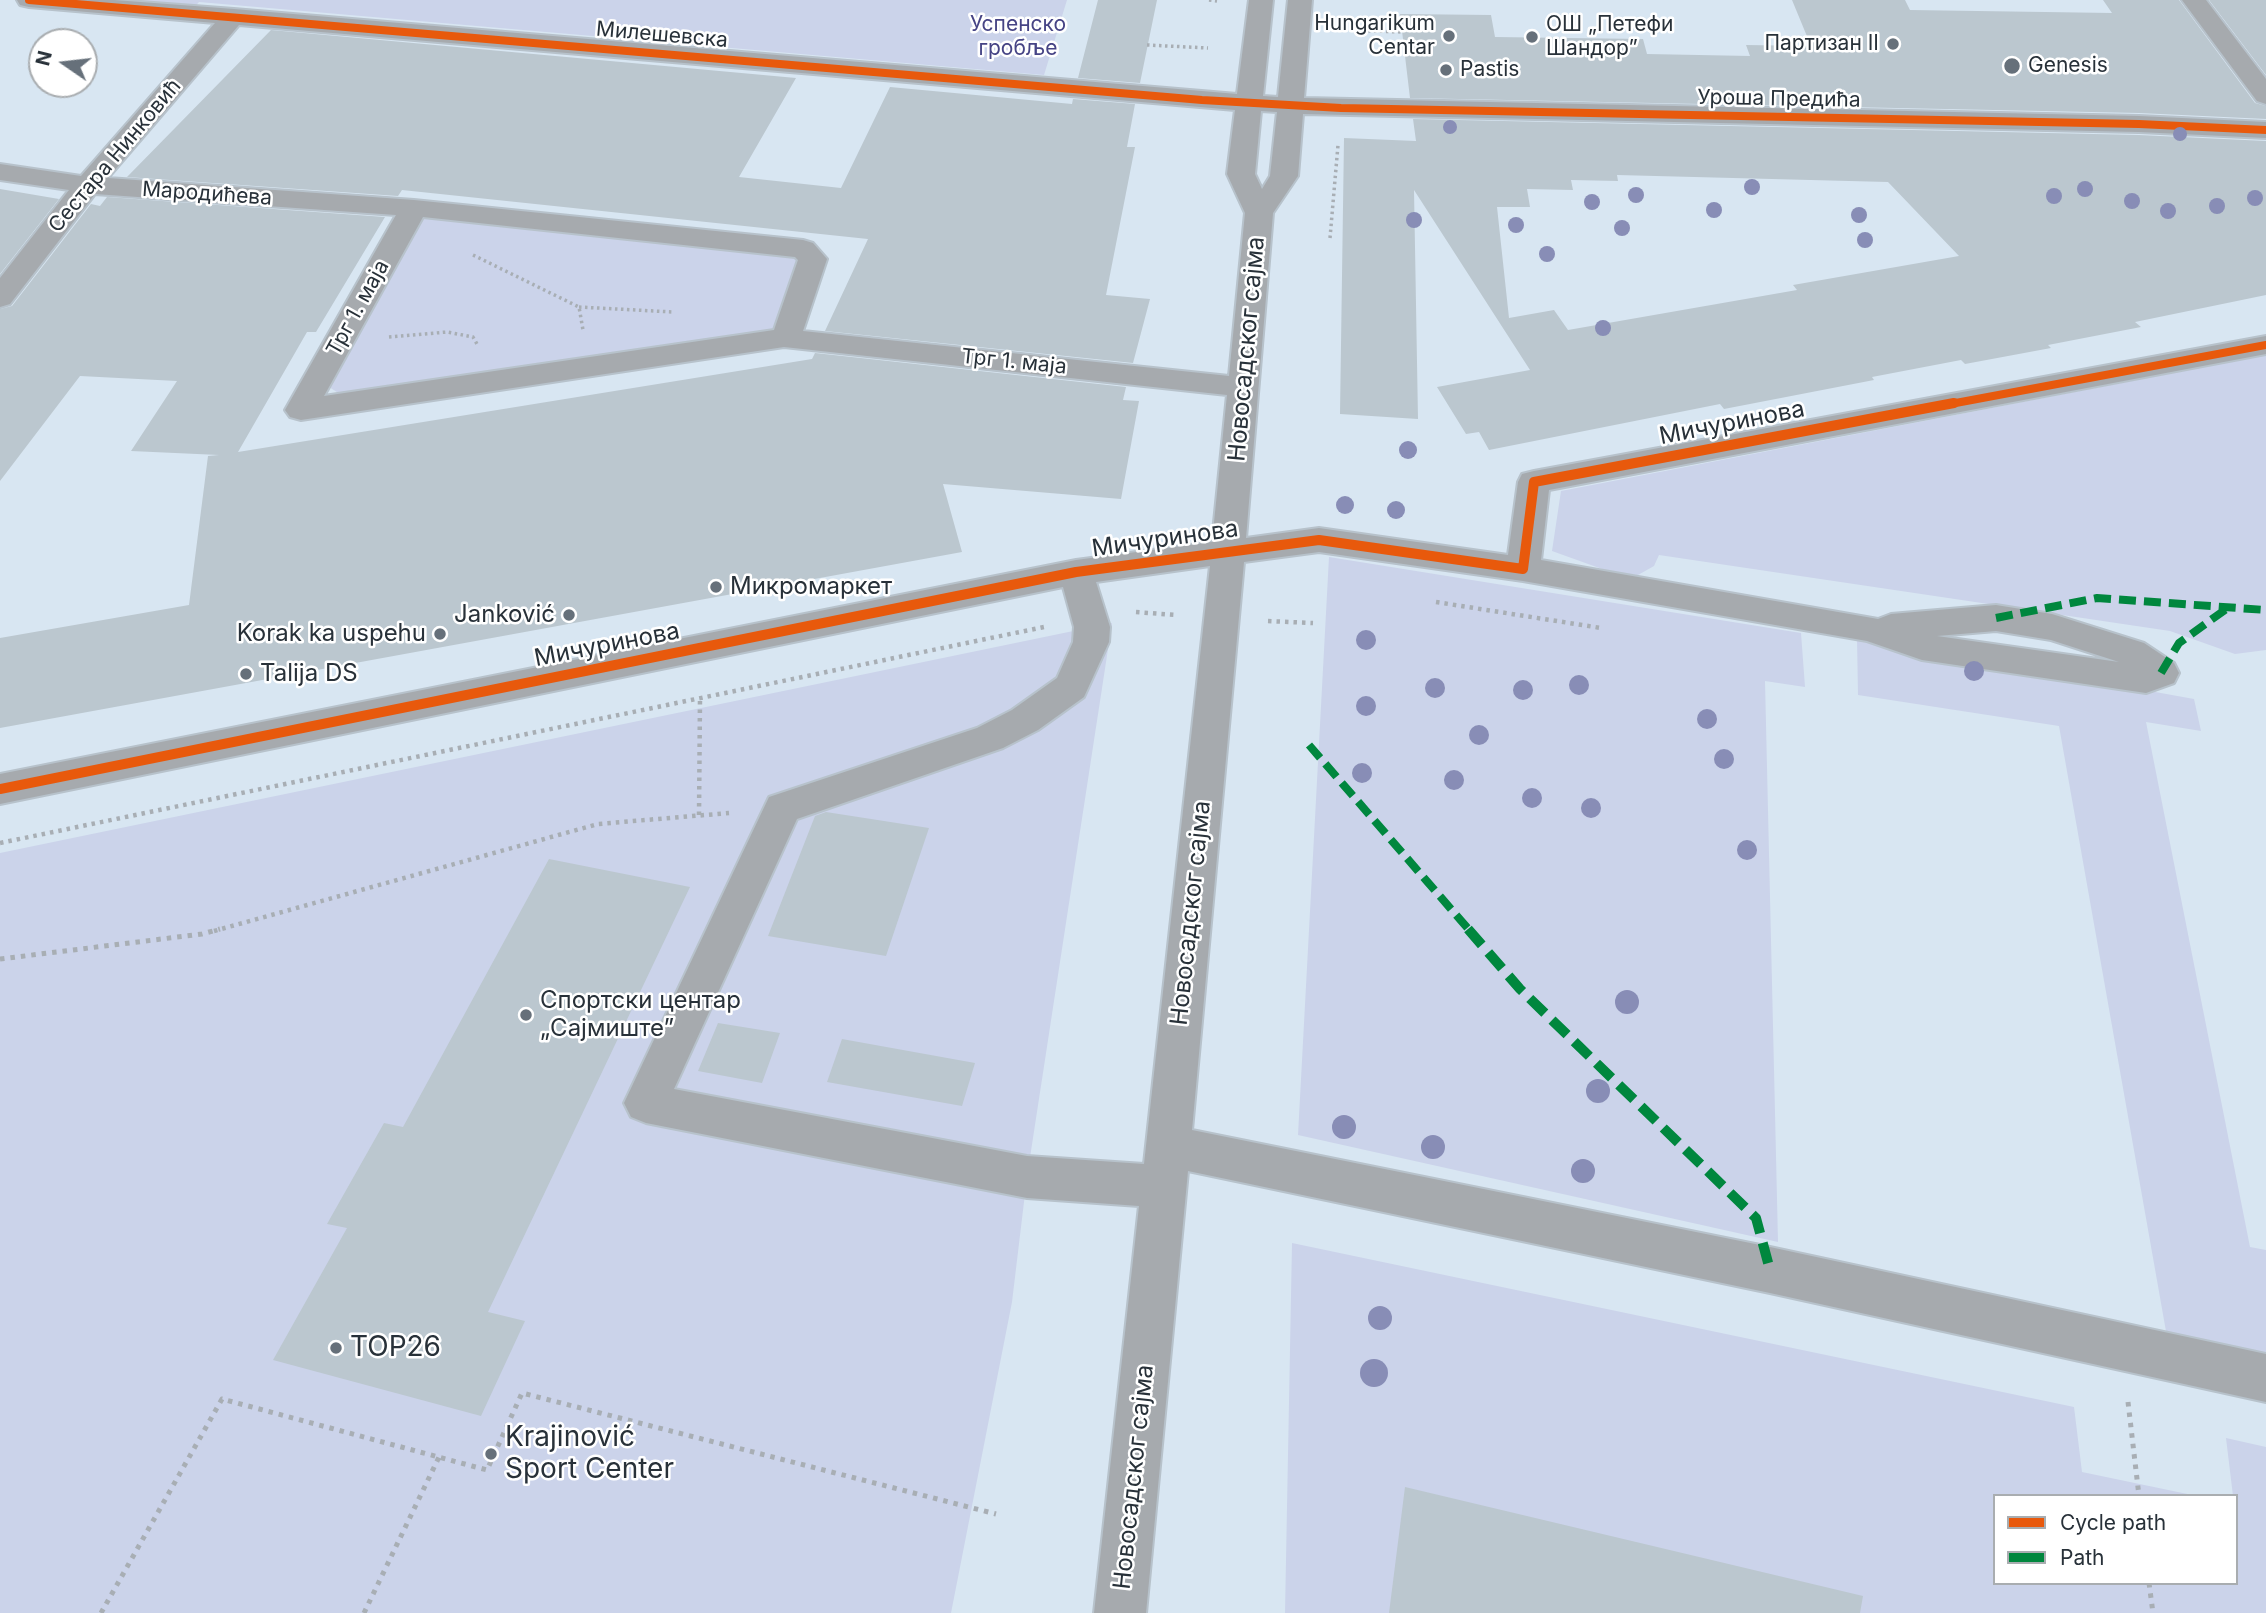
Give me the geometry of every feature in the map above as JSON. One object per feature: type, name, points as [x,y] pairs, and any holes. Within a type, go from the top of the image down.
[{"type":"street","name":"Милешевска","points":[[29,0],[1046,88],[1291,106]]},
{"type":"street","name":"Новосадског сајма","points":[[1259,213],[1241,174],[1261,0]]},
{"type":"street","name":"Новосадског сајма","points":[[1120,1613],[1228,552],[1259,213],[1284,176],[1300,0]]},
{"type":"street","points":[[2194,0],[2266,96]]},
{"type":"street","name":"Сестара Нинковић","points":[[0,298],[88,185],[234,16]]},
{"type":"street","name":"Уроша Предића","points":[[1291,106],[2139,124],[2266,130]]},
{"type":"street","name":"Мародићева","points":[[0,172],[88,185],[411,215]]},
{"type":"street","points":[[411,215],[803,249],[813,258],[793,323],[784,338]]},
{"type":"street","name":"Трг 1. маја","points":[[411,215],[301,410],[784,338],[1243,387]]},
{"type":"street","name":"Мичуринова","points":[[0,789],[1076,572],[1319,540],[1523,569],[1534,482],[2266,345]]},
{"type":"street","points":[[1523,569],[1870,629],[1922,648],[2146,679],[2161,673],[2131,652],[2052,626],[1996,618],[1870,629]]},
{"type":"street","points":[[1076,572],[1089,618],[1091,642],[1071,687],[1025,720],[990,738],[783,808],[646,1103],[1027,1177],[1165,1167],[1770,1270],[2266,1378]]},
{"type":"path","points":[[1209,0],[1217,1]]},
{"type":"path","points":[[1344,30],[1402,32]]},
{"type":"path","points":[[1147,45],[1209,48]]},
{"type":"path","points":[[1330,238],[1338,142]]},
{"type":"path","points":[[411,215],[579,307],[583,331]]},
{"type":"path","points":[[340,341],[447,332],[473,337],[480,347]]},
{"type":"path","points":[[1423,600],[1614,631]]},
{"type":"path","points":[[1131,612],[1176,615]]},
{"type":"path","points":[[0,843],[1089,618]]},
{"type":"path","points":[[1267,621],[1313,623]]},
{"type":"path","points":[[699,815],[700,698]]},
{"type":"path","points":[[0,959],[202,934],[598,824],[783,808]]},
{"type":"path","points":[[2119,1346],[2139,1494]]},
{"type":"path","points":[[101,1613],[222,1399],[487,1470],[522,1394],[996,1514]]},
{"type":"path","points":[[365,1613],[439,1457]]},
{"type":"path","points":[[2149,1585],[2153,1613]]},
{"type":"green space","name":"Успенско гробље","points":[[75,0],[1067,0],[1044,75],[199,2],[192,10]]},
{"type":"green space","points":[[414,208],[802,249],[784,338],[340,394],[329,387],[322,372]]},
{"type":"green space","points":[[2266,355],[2266,650],[2235,654],[2170,631],[1659,555],[1654,566],[1638,575],[1616,574],[1552,551],[1561,491]]},
{"type":"green space","points":[[1329,557],[1801,633],[1805,687],[1765,681],[1778,1242],[1298,1135]]},
{"type":"green space","name":"Спортски центар „Сајмиште”","points":[[1112,623],[1027,1177],[1012,1302],[951,1613],[0,1613],[0,853]]},
{"type":"green space","points":[[1857,638],[2194,699],[2201,731],[2146,722],[2250,1247],[2266,1250],[2266,1358],[2167,1337],[2059,726],[1858,695]]},
{"type":"green space","points":[[1292,1243],[2074,1407],[2082,1472],[2187,1494],[1993,1494],[1993,1585],[2238,1585],[2238,1494],[2233,1494],[2226,1438],[2266,1447],[2266,1613],[1285,1613]]},
{"type":"building","points":[[1098,0],[1157,0],[1140,83],[1078,78]]},
{"type":"building","points":[[1792,0],[1905,0],[1910,10],[2112,13],[2103,0],[2179,0],[2255,103],[2266,106],[2266,119],[2139,113],[1410,98],[1400,14],[1491,15],[1495,37],[1643,39],[1647,54],[1750,56],[1746,45],[1811,46]]},
{"type":"building","points":[[2209,0],[2266,0],[2266,75]]},
{"type":"building","points":[[271,30],[796,78],[739,177],[841,188],[890,87],[1072,104],[1073,99],[1135,104],[1127,147],[1135,147],[1106,295],[1150,299],[1133,363],[825,331],[868,239],[402,190],[398,196],[127,177]]},
{"type":"building","points":[[1413,119],[2139,135],[2266,141],[2266,295],[2135,322],[2141,327],[2048,345],[2051,348],[1965,364],[1961,360],[1724,409],[1720,404],[1489,450],[1479,432],[1466,434],[1437,387],[1530,370],[1414,190],[1418,419],[1340,414],[1344,138],[1416,141]],"holes":[[[1617,175],[1888,182],[1959,256],[1793,285],[1797,290],[1568,330],[1554,310],[1509,318],[1497,207],[1530,207],[1527,189],[1573,190],[1571,180],[1618,181]]]},
{"type":"building","points":[[0,189],[59,199],[0,274]]},
{"type":"building","points":[[107,197],[385,217],[316,332],[307,332],[238,452],[812,359],[815,353],[1126,387],[1123,400],[1139,401],[1121,499],[943,484],[962,552],[0,728],[0,638],[189,605],[208,456],[219,455],[131,451],[177,381],[80,376],[0,481],[0,309],[12,306],[91,204],[100,206]]},
{"type":"building","points":[[826,812],[929,828],[886,956],[768,936],[815,816]]},
{"type":"building","points":[[549,859],[690,887],[488,1312],[525,1321],[481,1416],[273,1360],[347,1228],[327,1224],[384,1123],[403,1127]]},
{"type":"building","points":[[718,1023],[780,1033],[762,1083],[698,1071]]},
{"type":"building","points":[[842,1039],[975,1063],[962,1106],[827,1082]]},
{"type":"building","points":[[1405,1487],[1863,1596],[1860,1613],[1389,1613]]},
{"type":"marked path","points":[[1996,618],[2097,598],[2266,610]]},
{"type":"marked path","points":[[2161,673],[2179,643],[2229,607]]},
{"type":"marked path","points":[[1309,745],[1520,989],[1756,1218],[1770,1270]]},
{"type":"cycle path","points":[[29,0],[1202,100],[1341,108],[2139,124],[2266,130]]},
{"type":"cycle path","points":[[0,789],[1076,572],[1319,540],[1523,569],[1534,482],[2266,345]]},
{"type":"place","name":"Hungarikum Centar","points":[[1449,36]]},
{"type":"place","name":"ОШ „Петефи Шандор”","points":[[1532,37]]},
{"type":"place","name":"Партизан II","points":[[1893,44]]},
{"type":"place","name":"Genesis","points":[[2012,66]]},
{"type":"place","name":"Pastis","points":[[1446,70]]},
{"type":"place","name":"Микромаркет","points":[[716,587]]},
{"type":"place","name":"Janković","points":[[569,615]]},
{"type":"place","name":"Korak ka uspehu","points":[[440,634]]},
{"type":"place","name":"Talija DS","points":[[246,674]]},
{"type":"place","name":"Спортски центар „Сајмиште”","points":[[526,1015]]},
{"type":"place","name":"TOP26","points":[[336,1348]]},
{"type":"place","name":"Krajinović Sport Center","points":[[491,1454]]}]
